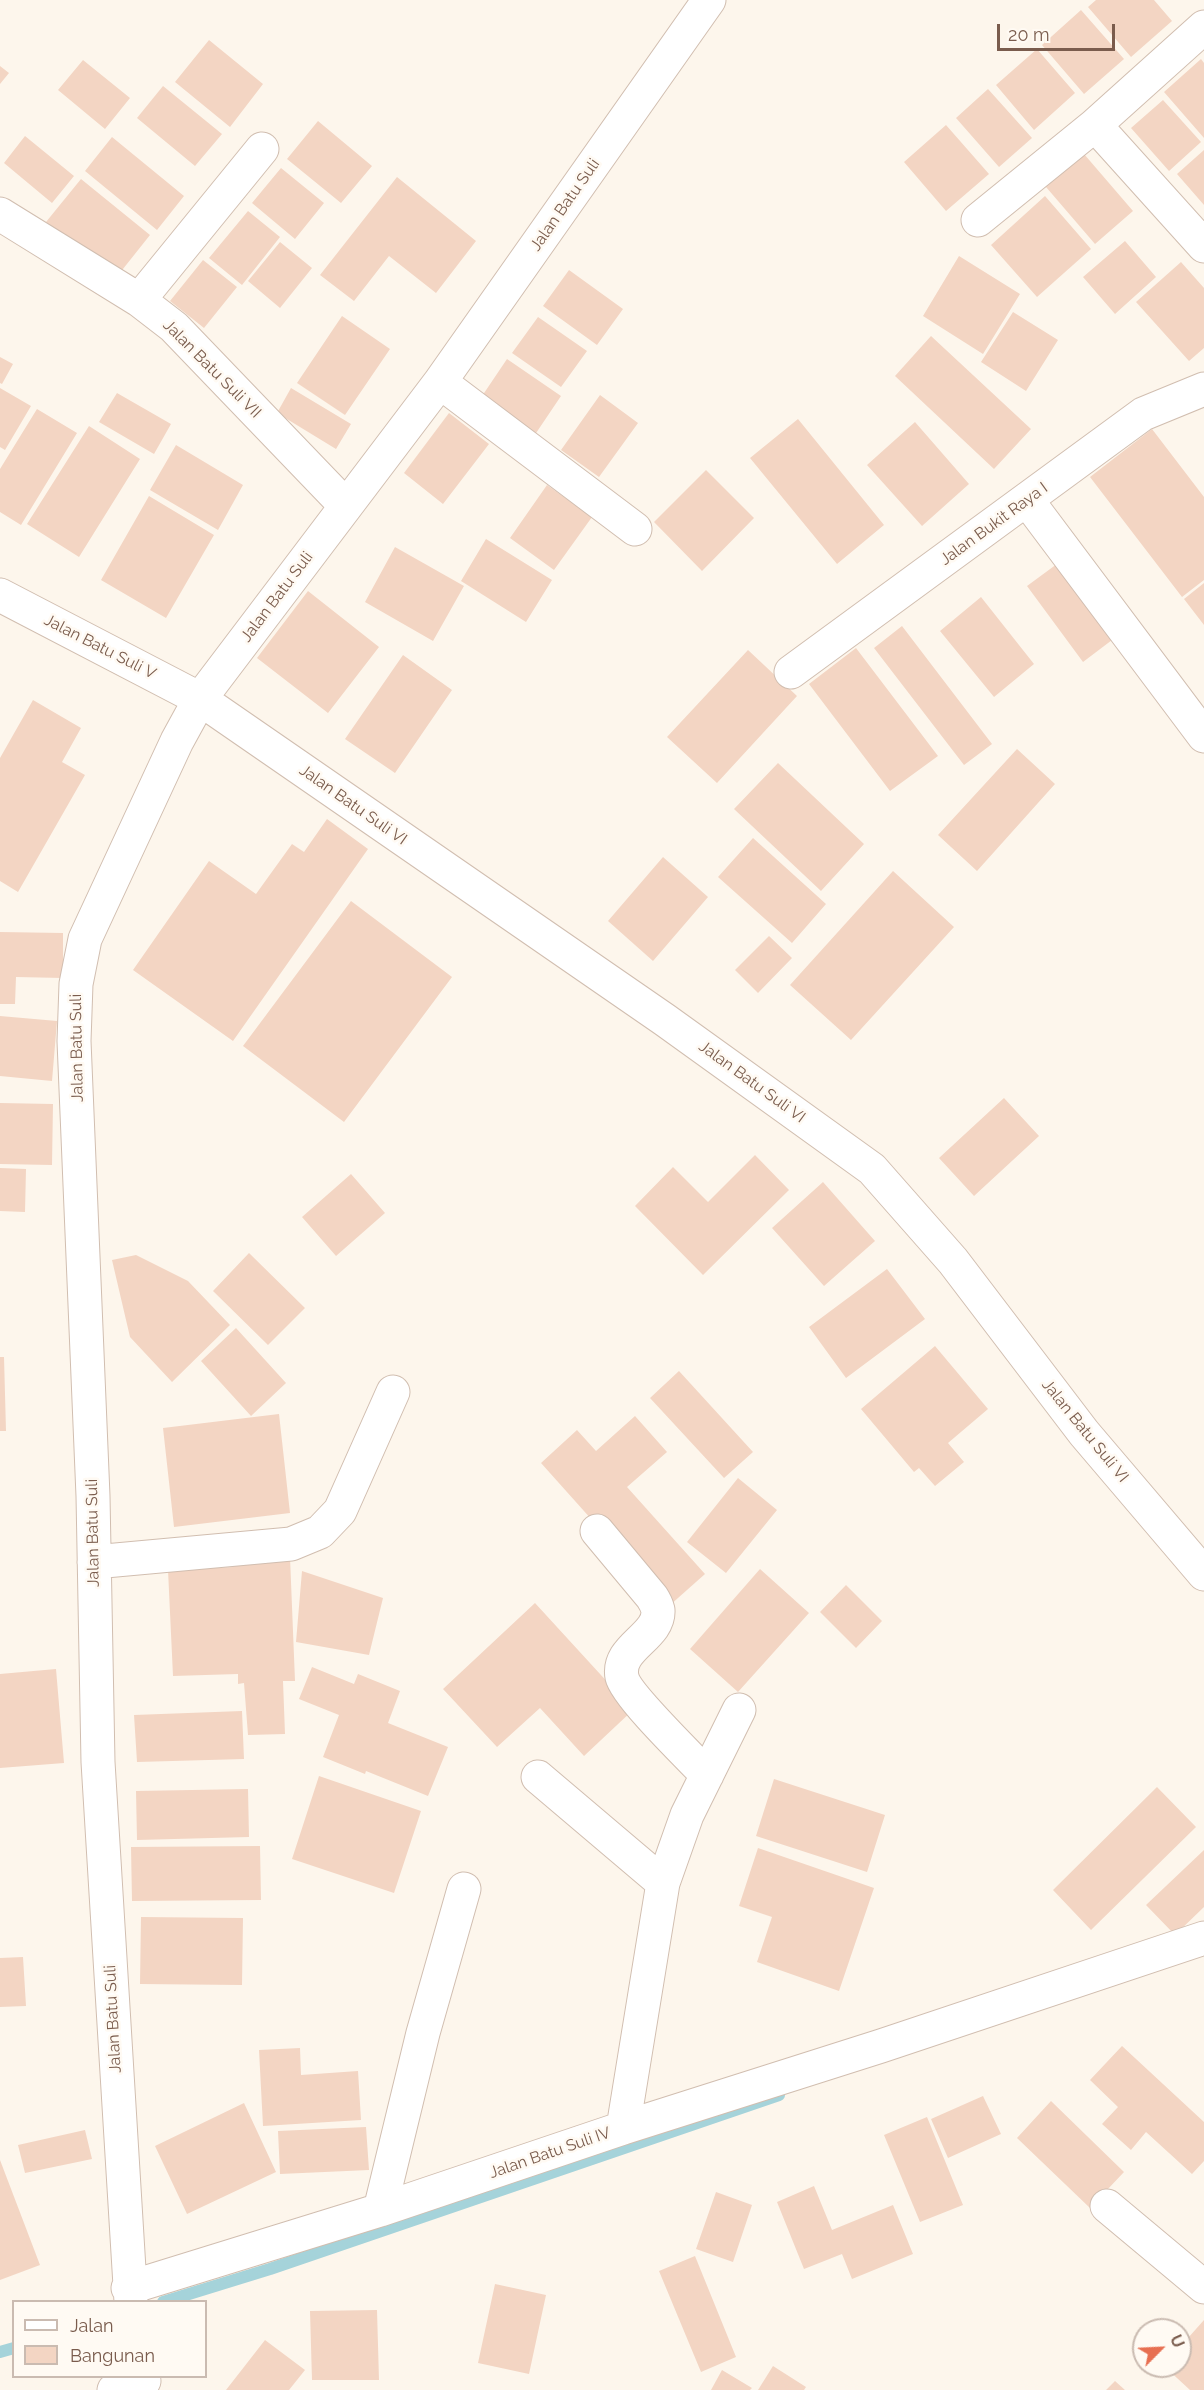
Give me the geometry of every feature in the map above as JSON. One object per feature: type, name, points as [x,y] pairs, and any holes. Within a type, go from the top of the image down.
[{"type":"street","name":"Jalan Batu Suli","points":[[130,2296],[98,1762],[94,1562],[74,1041],[76,984],[85,939],[172,752],[200,699],[440,382],[710,0]]},
{"type":"street","points":[[978,220],[1095,125],[1204,27]]},
{"type":"street","points":[[1095,125],[1204,246]]},
{"type":"street","points":[[139,300],[262,149]]},
{"type":"street","name":"Jalan Batu Suli VII","points":[[0,214],[139,300],[174,327],[346,506]]},
{"type":"street","points":[[440,382],[635,529]]},
{"type":"street","name":"Jalan Bukit Raya I","points":[[791,672],[1143,414],[1204,389]]},
{"type":"street","points":[[1027,500],[1204,736]]},
{"type":"street","name":"Jalan Batu Suli V","points":[[0,595],[200,699]]},
{"type":"street","name":"Jalan Batu Suli VI","points":[[200,699],[655,1013],[872,1169],[953,1261],[1084,1433],[1204,1574]]},
{"type":"street","points":[[94,1562],[291,1544],[320,1532],[340,1511],[393,1392]]},
{"type":"street","points":[[597,1531],[652,1597],[658,1610],[654,1625],[624,1658],[622,1677],[634,1696],[707,1775]]},
{"type":"street","name":"Jalan Batu Suli IV","points":[[130,2296],[622,2128],[663,1882],[687,1815],[739,1710]]},
{"type":"street","points":[[538,1777],[663,1882]]},
{"type":"street","points":[[380,2210],[423,2033],[464,1889]]},
{"type":"street","points":[[622,2128],[881,2046],[1204,1938]]},
{"type":"street","points":[[1107,2206],[1204,2287]]},
{"type":"building","points":[[1096,0],[1154,0],[1172,21],[1131,57],[1088,7]]},
{"type":"building","points":[[1081,10],[1124,59],[1084,94],[1042,45]]},
{"type":"building","points":[[209,40],[263,84],[230,127],[175,82]]},
{"type":"building","points":[[1037,49],[1075,93],[1034,130],[996,85]]},
{"type":"building","points":[[1201,59],[1204,63],[1204,138],[1164,92]]},
{"type":"building","points":[[83,60],[130,98],[105,129],[58,90]]},
{"type":"building","points":[[0,66],[9,73],[0,84]]},
{"type":"building","points":[[163,86],[222,134],[195,166],[137,118]]},
{"type":"building","points":[[988,89],[1032,138],[999,167],[956,118]]},
{"type":"building","points":[[1163,100],[1201,142],[1169,171],[1131,128]]},
{"type":"building","points":[[318,121],[372,166],[341,203],[287,159]]},
{"type":"building","points":[[946,125],[989,174],[946,211],[904,162]]},
{"type":"building","points":[[25,136],[74,176],[52,203],[4,163]]},
{"type":"building","points":[[112,137],[184,196],[157,230],[85,171]]},
{"type":"building","points":[[1078,147],[1133,211],[1095,244],[1040,180]]},
{"type":"building","points":[[1204,150],[1204,205],[1177,174]]},
{"type":"building","points":[[281,168],[324,203],[295,239],[252,203]]},
{"type":"building","points":[[397,177],[476,241],[436,293],[389,256],[354,301],[320,275]]},
{"type":"building","points":[[81,179],[150,235],[115,279],[46,222]]},
{"type":"building","points":[[1045,196],[1091,249],[1037,297],[991,245]]},
{"type":"building","points":[[248,211],[280,237],[242,285],[209,258]]},
{"type":"building","points":[[1125,241],[1156,277],[1115,314],[1083,277]]},
{"type":"building","points":[[280,242],[312,268],[280,308],[248,281]]},
{"type":"building","points":[[959,256],[1020,294],[983,354],[923,316]]},
{"type":"building","points":[[203,260],[237,287],[204,328],[170,301]]},
{"type":"building","points":[[1181,262],[1204,288],[1204,348],[1189,361],[1136,302]]},
{"type":"building","points":[[569,270],[623,309],[597,345],[543,306]]},
{"type":"building","points":[[1013,312],[1058,340],[1026,391],[981,362]]},
{"type":"building","points":[[342,316],[390,349],[345,415],[297,383]]},
{"type":"building","points":[[538,317],[587,351],[561,387],[512,353]]},
{"type":"building","points":[[931,336],[1031,429],[994,469],[895,376]]},
{"type":"building","points":[[0,357],[13,364],[2,384],[0,383]]},
{"type":"building","points":[[507,359],[561,396],[530,442],[476,405]]},
{"type":"building","points":[[0,388],[31,406],[5,450],[0,447]]},
{"type":"building","points":[[291,388],[351,424],[336,449],[277,413]]},
{"type":"building","points":[[117,393],[171,424],[154,454],[99,422]]},
{"type":"building","points":[[600,395],[638,423],[599,477],[561,450]]},
{"type":"building","points":[[37,409],[77,433],[21,525],[0,512],[0,469]]},
{"type":"building","points":[[449,413],[489,444],[443,504],[404,473]]},
{"type":"building","points":[[798,419],[884,525],[837,564],[750,458]]},
{"type":"building","points":[[915,422],[969,484],[922,526],[867,465]]},
{"type":"building","points":[[89,426],[140,459],[79,557],[27,524]]},
{"type":"building","points":[[1152,429],[1204,497],[1204,580],[1182,597],[1090,477]]},
{"type":"building","points":[[176,445],[243,485],[218,530],[150,490]]},
{"type":"building","points":[[706,470],[754,518],[702,571],[654,522]]},
{"type":"building","points":[[547,485],[592,517],[554,570],[510,538]]},
{"type":"building","points":[[149,496],[214,535],[166,618],[101,580]]},
{"type":"building","points":[[486,539],[552,580],[526,622],[461,581]]},
{"type":"building","points":[[395,547],[464,586],[433,641],[365,602]]},
{"type":"building","points":[[1061,561],[1116,637],[1083,662],[1027,586]]},
{"type":"building","points":[[1204,583],[1204,625],[1184,599]]},
{"type":"building","points":[[308,591],[379,647],[328,713],[257,658]]},
{"type":"building","points":[[981,597],[1034,664],[994,697],[940,631]]},
{"type":"building","points":[[902,626],[992,744],[964,765],[874,648]]},
{"type":"building","points":[[856,648],[938,756],[890,791],[809,684]]},
{"type":"building","points":[[748,650],[797,696],[717,783],[667,737]]},
{"type":"building","points":[[403,655],[452,690],[395,773],[345,739]]},
{"type":"building","points":[[33,700],[81,728],[62,762],[85,775],[18,892],[0,881],[0,758]]},
{"type":"building","points":[[1017,749],[1055,784],[977,871],[938,835]]},
{"type":"building","points":[[778,763],[864,844],[821,891],[734,809]]},
{"type":"building","points":[[327,819],[368,849],[233,1041],[133,970],[209,861],[256,894],[292,844],[304,852]]},
{"type":"building","points":[[753,838],[826,904],[792,943],[718,877]]},
{"type":"building","points":[[663,857],[708,897],[653,961],[608,921]]},
{"type":"building","points":[[893,871],[954,927],[851,1040],[790,985]]},
{"type":"building","points":[[351,901],[452,977],[344,1122],[243,1046]]},
{"type":"building","points":[[0,932],[63,933],[63,978],[16,977],[15,1004],[0,1004]]},
{"type":"building","points":[[769,936],[792,958],[758,993],[735,970]]},
{"type":"building","points":[[0,1016],[57,1021],[52,1081],[0,1076]]},
{"type":"building","points":[[1004,1098],[1039,1136],[974,1196],[939,1158]]},
{"type":"building","points":[[0,1103],[53,1104],[52,1165],[0,1164]]},
{"type":"building","points":[[755,1155],[789,1190],[703,1275],[635,1206],[673,1167],[708,1202]]},
{"type":"building","points":[[0,1168],[26,1169],[25,1212],[0,1211]]},
{"type":"building","points":[[351,1174],[385,1213],[336,1256],[302,1217]]},
{"type":"building","points":[[823,1182],[875,1241],[824,1286],[772,1228]]},
{"type":"building","points":[[249,1253],[305,1308],[268,1345],[213,1291]]},
{"type":"building","points":[[136,1255],[188,1281],[230,1325],[172,1382],[130,1337],[112,1260]]},
{"type":"building","points":[[887,1269],[925,1319],[846,1378],[809,1327]]},
{"type":"building","points":[[236,1328],[286,1383],[251,1416],[201,1361]]},
{"type":"building","points":[[935,1346],[988,1409],[948,1443],[964,1462],[935,1486],[919,1468],[914,1472],[861,1409]]},
{"type":"building","points":[[0,1357],[4,1357],[6,1431],[0,1431]]},
{"type":"building","points":[[679,1371],[753,1452],[724,1478],[650,1398]]},
{"type":"building","points":[[279,1414],[290,1513],[174,1527],[163,1428]]},
{"type":"building","points":[[635,1416],[667,1452],[627,1487],[705,1574],[669,1606],[541,1463],[577,1430],[596,1451]]},
{"type":"building","points":[[738,1478],[777,1510],[726,1573],[687,1542]]},
{"type":"building","points":[[290,1557],[295,1681],[283,1681],[285,1734],[248,1735],[244,1683],[238,1684],[238,1674],[173,1676],[168,1570],[233,1567],[233,1560]]},
{"type":"building","points":[[760,1569],[809,1613],[738,1692],[690,1649]]},
{"type":"building","points":[[302,1571],[383,1598],[369,1655],[296,1642]]},
{"type":"building","points":[[846,1585],[882,1621],[856,1648],[820,1612]]},
{"type":"building","points":[[535,1603],[633,1710],[584,1756],[540,1708],[497,1747],[443,1689]]},
{"type":"building","points":[[312,1667],[354,1684],[358,1674],[400,1691],[388,1723],[448,1747],[428,1796],[366,1771],[365,1774],[323,1757],[339,1715],[299,1699]]},
{"type":"building","points":[[56,1669],[64,1763],[0,1768],[0,1674]]},
{"type":"building","points":[[242,1711],[244,1759],[137,1762],[134,1715]]},
{"type":"building","points":[[319,1776],[421,1811],[394,1893],[292,1859]]},
{"type":"building","points":[[774,1779],[885,1815],[867,1872],[756,1836]]},
{"type":"building","points":[[1157,1787],[1196,1827],[1091,1930],[1053,1890]]},
{"type":"building","points":[[248,1789],[249,1837],[137,1840],[136,1791]]},
{"type":"building","points":[[260,1846],[261,1900],[132,1901],[131,1847]]},
{"type":"building","points":[[758,1848],[874,1888],[839,1991],[757,1962],[772,1917],[739,1906]]},
{"type":"building","points":[[1204,1850],[1204,1907],[1175,1935],[1146,1905]]},
{"type":"building","points":[[141,1917],[243,1918],[242,1985],[140,1984]]},
{"type":"building","points":[[23,1957],[26,2006],[0,2007],[0,1958]]},
{"type":"building","points":[[1122,2046],[1204,2122],[1204,2161],[1192,2174],[1146,2132],[1131,2150],[1102,2124],[1118,2107],[1090,2080]]},
{"type":"building","points":[[300,2048],[301,2075],[358,2071],[361,2120],[263,2126],[259,2050]]},
{"type":"building","points":[[983,2096],[1001,2134],[948,2158],[931,2119]]},
{"type":"building","points":[[1051,2101],[1124,2172],[1090,2208],[1017,2138]]},
{"type":"building","points":[[244,2103],[276,2172],[187,2214],[155,2146]]},
{"type":"building","points":[[927,2117],[963,2205],[920,2222],[884,2135]]},
{"type":"building","points":[[366,2127],[369,2170],[280,2174],[278,2131]]},
{"type":"building","points":[[85,2130],[92,2159],[25,2173],[18,2145]]},
{"type":"building","points":[[0,2160],[40,2265],[0,2280]]},
{"type":"building","points":[[814,2186],[832,2230],[893,2205],[913,2254],[852,2279],[842,2254],[804,2269],[777,2202]]},
{"type":"building","points":[[716,2192],[752,2205],[733,2262],[696,2249]]},
{"type":"building","points":[[695,2256],[736,2357],[701,2372],[659,2271]]},
{"type":"building","points":[[495,2284],[546,2295],[529,2374],[478,2363]]},
{"type":"building","points":[[377,2310],[379,2380],[312,2380],[310,2311]]},
{"type":"building","points":[[1204,2320],[1204,2390],[1190,2390],[1177,2378],[1192,2378],[1192,2334]]},
{"type":"building","points":[[265,2340],[305,2370],[289,2390],[226,2390]]},
{"type":"building","points":[[773,2366],[806,2387],[804,2390],[758,2390]]},
{"type":"building","points":[[722,2370],[752,2388],[750,2390],[711,2390]]},
{"type":"building","points":[[1115,2381],[1125,2390],[1106,2390]]},
{"type":"waterway","points":[[169,2300],[270,2269],[779,2095]]},
{"type":"waterway","points":[[0,2352],[12,2349]]}]
